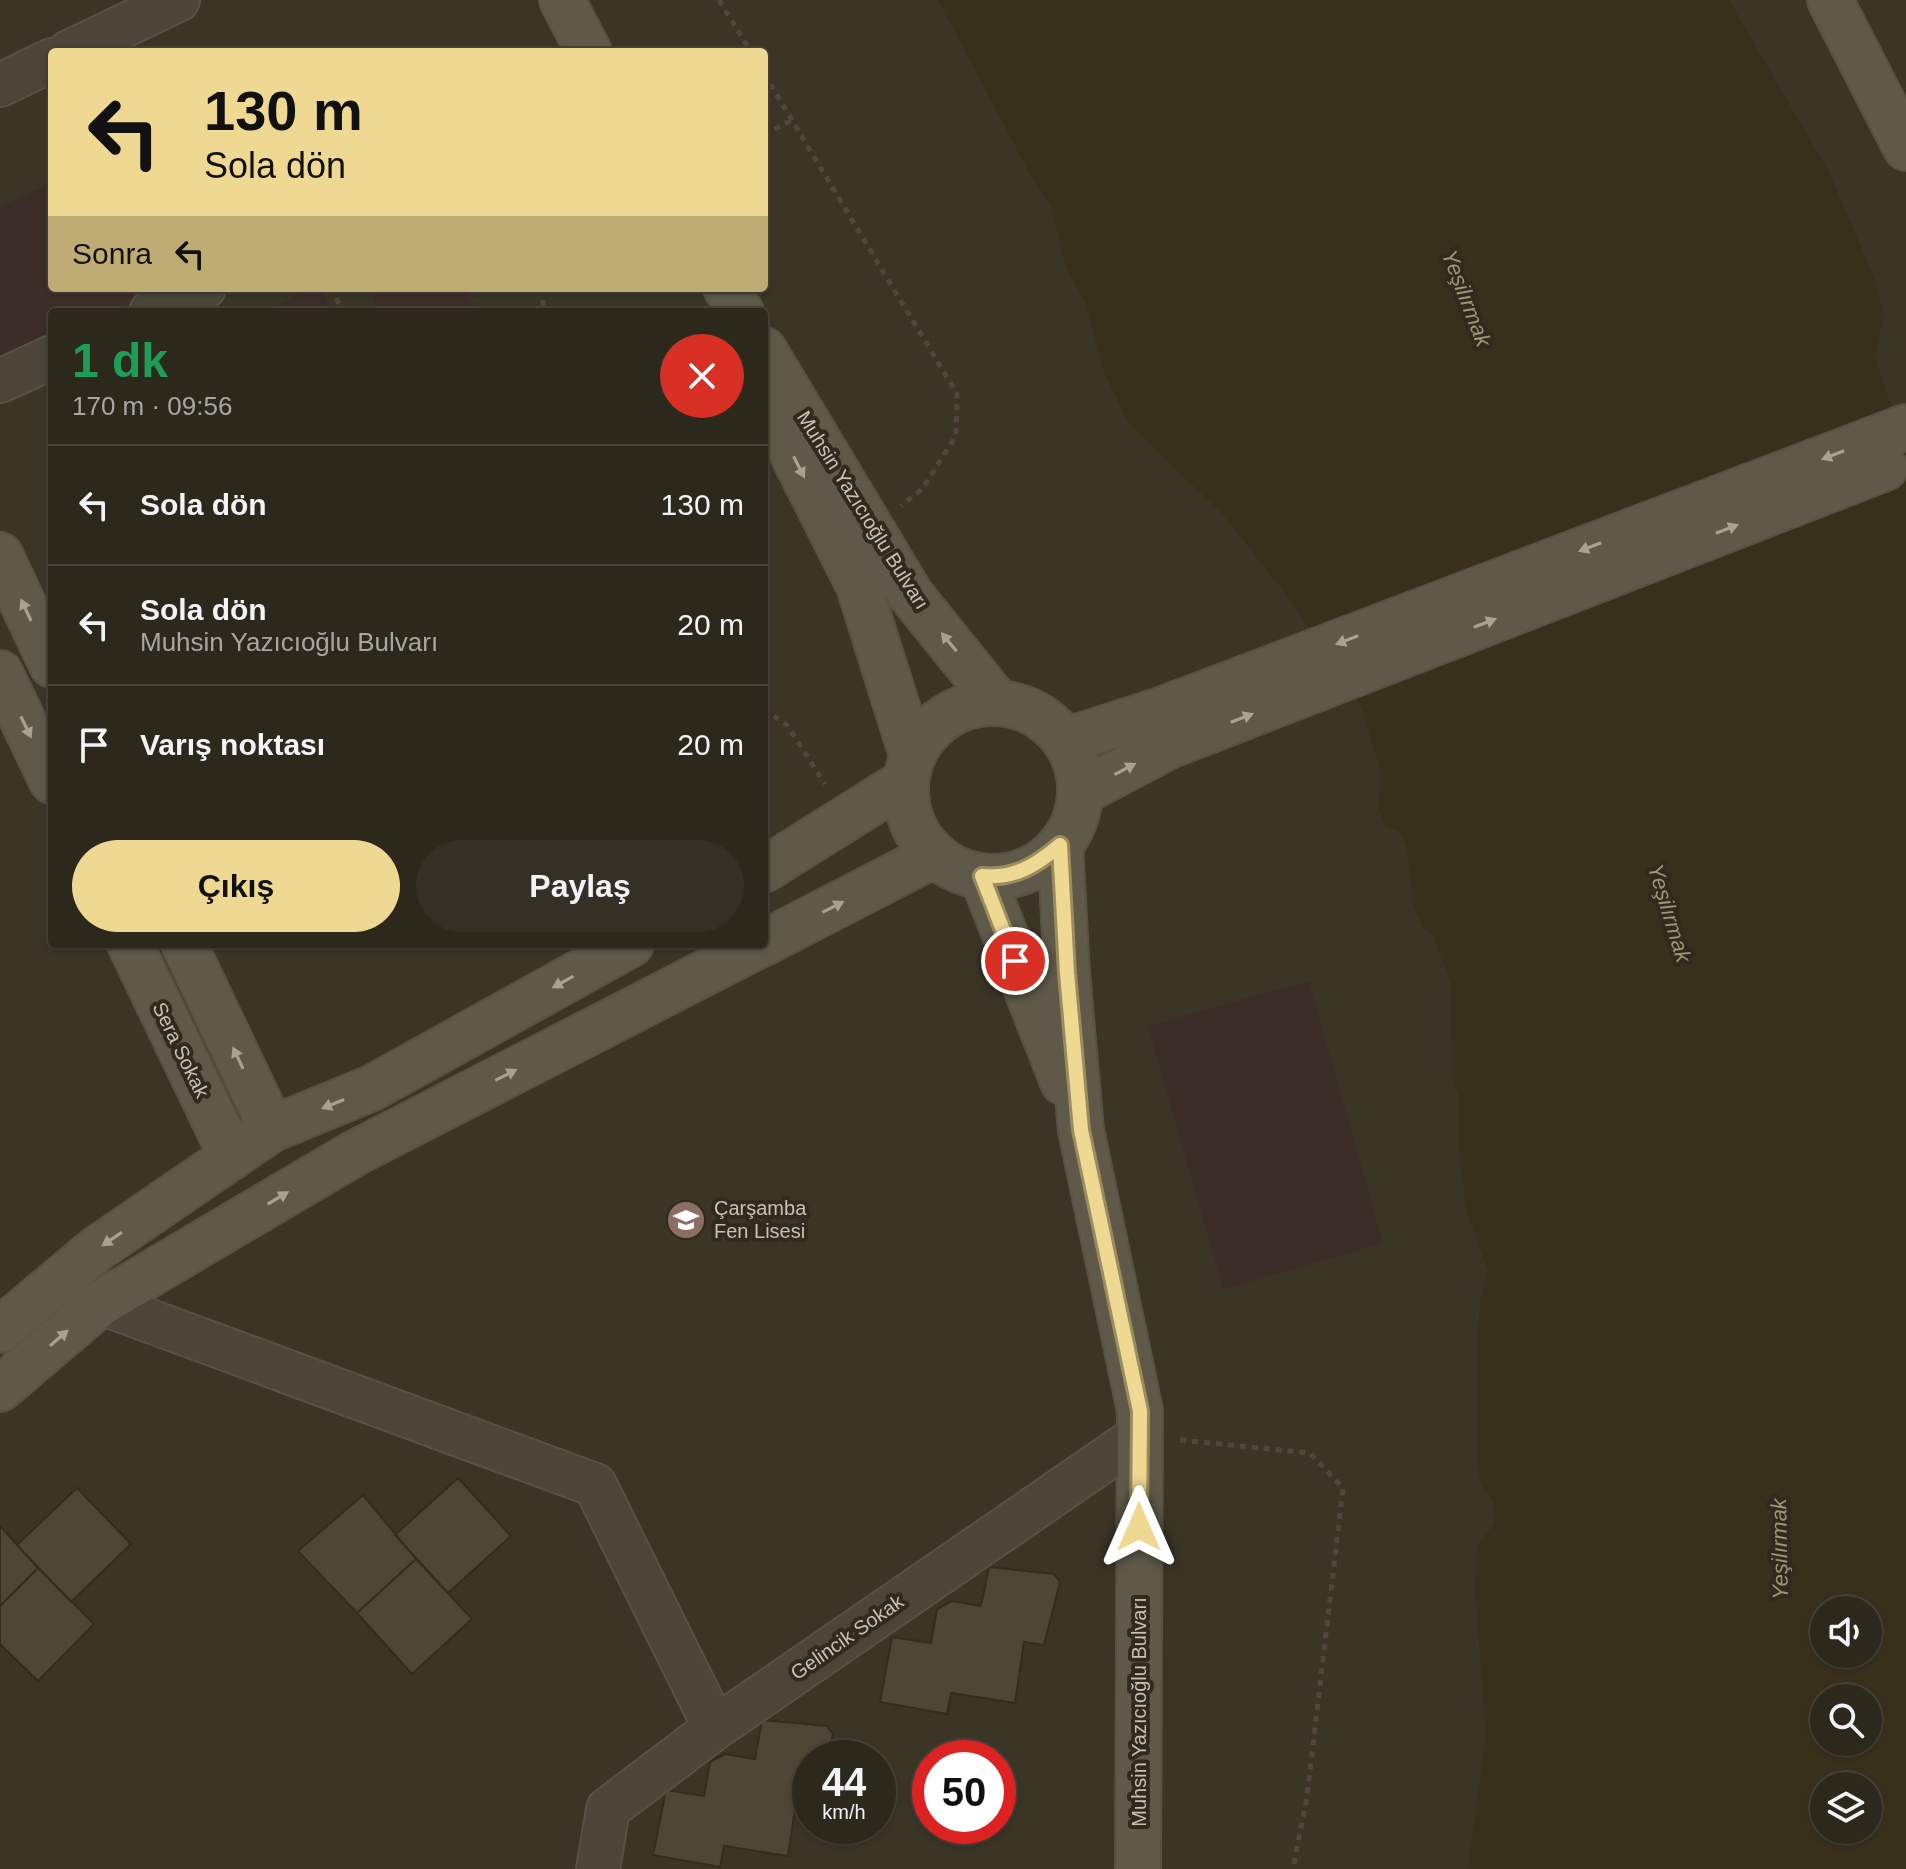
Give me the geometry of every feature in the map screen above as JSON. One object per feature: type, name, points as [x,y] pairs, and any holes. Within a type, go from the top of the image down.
[{"type":"main road","points":[[562,0],[587,48]]},
{"type":"main road","points":[[1830,0],[1906,148]]},
{"type":"main road","name":"Muhsin Yazıcıoğlu Bulvarı","points":[[768,357],[911,595],[998,703]]},
{"type":"main road","name":"Muhsin Yazıcıoğlu Bulvarı","points":[[768,406],[859,586],[909,768]]},
{"type":"main road","points":[[1080,793],[1165,728],[1906,427]]},
{"type":"main road","points":[[1065,741],[1165,728],[1906,460]]},
{"type":"main road","points":[[0,555],[48,657]]},
{"type":"main road","points":[[0,673],[48,773]]},
{"type":"main road","points":[[998,703],[1025,708],[1047,722],[1065,741],[1077,765],[1080,793],[1074,821],[1060,845],[1039,863],[1013,874],[982,876],[958,870],[934,855],[917,834],[907,808],[909,768],[927,732],[947,715],[972,705],[998,703]]},
{"type":"main road","points":[[768,868],[847,819],[909,768]]},
{"type":"main road","name":"Muhsin Yazıcıoğlu Bulvarı","points":[[1060,845],[1067,973],[1081,1130],[1140,1411],[1135,1867]]},
{"type":"main road","points":[[768,940],[934,855]]},
{"type":"main road","name":"Muhsin Yazıcıoğlu Bulvarı","points":[[982,876],[1081,1130]]},
{"type":"main road","name":"Sera Sokak","points":[[132,948],[232,1157]]},
{"type":"main road","points":[[186,948],[272,1129]]},
{"type":"main road","points":[[0,1330],[98,1248],[272,1129],[372,1088],[624,948]]},
{"type":"main road","points":[[0,1389],[101,1303],[355,1153],[753,948]]},
{"type":"street","points":[[77,48],[178,0]]},
{"type":"street","points":[[0,85],[48,62]]},
{"type":"street","points":[[160,308],[195,292]]},
{"type":"street","points":[[0,381],[48,359]]},
{"type":"street","points":[[101,1303],[595,1485],[715,1728]]},
{"type":"street","name":"Gelincik Sokak","points":[[598,1869],[608,1809],[715,1728],[1139,1436]]},
{"type":"path","points":[[719,0],[749,48]]},
{"type":"path","points":[[768,81],[957,394],[956,436],[922,489],[872,529]]},
{"type":"path","points":[[768,133],[792,120]]},
{"type":"path","points":[[768,712],[787,725],[847,819]]},
{"type":"path","points":[[1139,1436],[1310,1453],[1343,1488],[1307,1797],[1293,1869]]},
{"type":"shaded area","points":[[48,185],[48,292],[149,292],[115,308],[48,308],[48,340],[0,362],[0,207]]},
{"type":"shaded area","points":[[303,292],[322,292],[330,308],[273,308]]},
{"type":"shaded area","points":[[370,292],[467,292],[475,308],[377,308]]},
{"type":"shaded area","points":[[1309,981],[1383,1243],[1223,1289],[1148,1026]]},
{"type":"water","name":"Yeşilırmak","points":[[938,0],[1729,0],[1830,174],[1873,275],[1884,313],[1875,359],[1906,446],[1906,1869],[1468,1869],[1486,1734],[1475,1590],[1477,1546],[1495,1523],[1493,1500],[1479,1482],[1477,1426],[1480,1302],[1488,1271],[1466,1208],[1458,1142],[1459,1097],[1452,1075],[1451,983],[1432,934],[1422,926],[1413,903],[1407,848],[1400,832],[1385,826],[1378,808],[1381,772],[1361,706],[1289,598],[1225,517],[1128,422],[1104,372],[1085,302],[1065,265],[1052,209],[1029,172]]},
{"type":"building","points":[[458,1478],[511,1536],[448,1593],[395,1535]]},
{"type":"building","points":[[77,1488],[131,1544],[71,1602],[17,1545]]},
{"type":"building","points":[[363,1495],[416,1559],[357,1613],[298,1551]]},
{"type":"building","points":[[0,1526],[38,1568],[0,1606]]},
{"type":"building","points":[[416,1559],[472,1619],[412,1674],[357,1613]]},
{"type":"building","points":[[989,1567],[1054,1574],[1060,1582],[1044,1645],[1024,1642],[1015,1703],[951,1693],[947,1714],[880,1702],[892,1637],[931,1643],[937,1609],[952,1601],[981,1606]]},
{"type":"building","points":[[38,1568],[94,1624],[38,1681],[0,1644],[0,1606]]},
{"type":"building","points":[[762,1720],[827,1726],[833,1734],[832,1740],[792,1740],[792,1829],[788,1856],[724,1846],[720,1867],[653,1855],[666,1790],[704,1796],[710,1762],[725,1754],[755,1759]]},
{"type":"place","name":"Çarşamba Fen Lisesi","points":[[686,1220]]},
{"type":"route","points":[[1015,961],[982,876],[1013,874],[1039,863],[1060,845],[1067,973],[1081,1130],[1140,1411],[1139,1527]]}]
